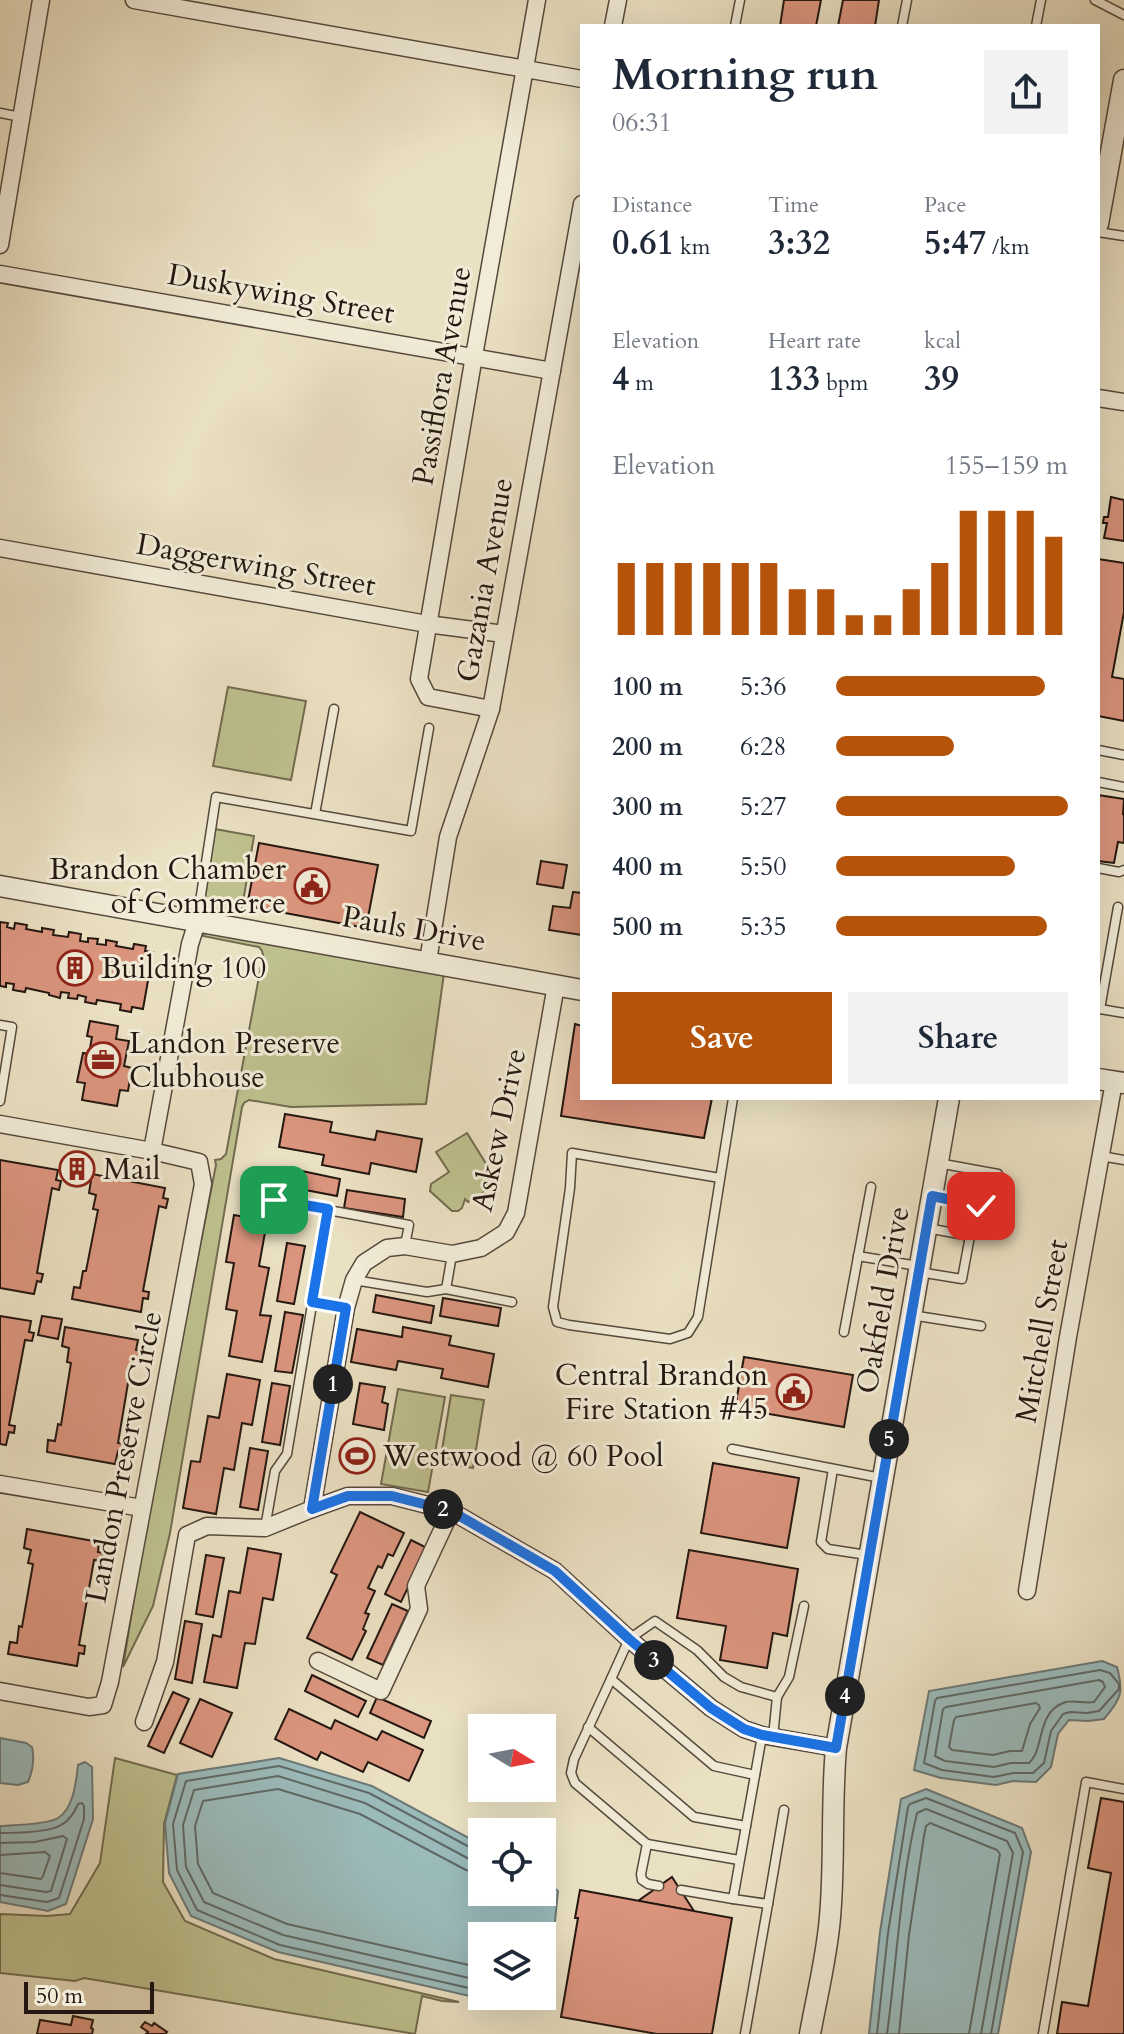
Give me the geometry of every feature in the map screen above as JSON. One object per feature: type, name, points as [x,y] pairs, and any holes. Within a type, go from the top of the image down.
[{"type":"street","points":[[0,245],[41,0]]},
{"type":"street","points":[[134,0],[580,79]]},
{"type":"street","name":"Passiflora Avenue","points":[[491,709],[428,697],[419,679],[537,0]]},
{"type":"street","points":[[613,24],[618,0]]},
{"type":"street","points":[[1100,213],[1124,80]]},
{"type":"street","name":"Gazania Avenue","points":[[428,961],[448,837],[491,709],[580,215]]},
{"type":"street","name":"Duskywing Street","points":[[0,274],[552,371]]},
{"type":"street","points":[[1100,398],[1124,402]]},
{"type":"street","name":"Daggerwing Street","points":[[0,548],[427,624],[504,634]]},
{"type":"street","name":"Pauls Drive","points":[[0,886],[580,990]]},
{"type":"street","points":[[152,1151],[190,944],[197,922]]},
{"type":"street","name":"Askew Drive","points":[[405,1246],[452,1254],[481,1248],[506,1232],[516,1213],[556,985]]},
{"type":"street","name":"Mitchell Street","points":[[1027,1591],[1112,1081]]},
{"type":"street","name":"Oakfield Drive","points":[[810,2034],[830,1918],[836,1748],[949,1100]]},
{"type":"street","name":"Landon Preserve Circle","points":[[0,1124],[199,1162],[203,1184],[110,1682],[103,1705],[89,1707],[0,1691]]},
{"type":"street","points":[[312,1509],[346,1308],[354,1280],[364,1263],[387,1248],[405,1246]]},
{"type":"street","points":[[0,1484],[142,1508]]},
{"type":"street","points":[[144,1722],[165,1662],[187,1535],[207,1526],[265,1528],[348,1496],[392,1496],[451,1511],[555,1571],[711,1708],[744,1729],[836,1748]]},
{"type":"street","points":[[318,1661],[381,1691],[419,1609],[416,1586],[451,1511]]},
{"type":"lane","points":[[735,24],[740,0]]},
{"type":"lane","points":[[902,24],[907,0]]},
{"type":"lane","points":[[1036,24],[1041,0]]},
{"type":"lane","points":[[1095,0],[1124,15]]},
{"type":"lane","points":[[0,113],[21,117]]},
{"type":"lane","points":[[1100,232],[1124,236]]},
{"type":"lane","points":[[315,814],[334,709]]},
{"type":"lane","points":[[197,922],[216,797],[411,831],[429,728]]},
{"type":"lane","points":[[1100,750],[1124,755]]},
{"type":"lane","points":[[1100,782],[1124,787]]},
{"type":"lane","points":[[1100,868],[1124,870]]},
{"type":"lane","points":[[1118,907],[1100,1009],[1124,1013]]},
{"type":"lane","points":[[0,1025],[12,1027],[0,1101]]},
{"type":"lane","points":[[720,1178],[572,1153],[553,1307],[557,1322],[670,1339],[688,1333],[698,1317],[733,1100]]},
{"type":"lane","points":[[1101,1156],[1124,1160]]},
{"type":"lane","points":[[932,1196],[981,1206],[992,1206],[997,1198],[998,1174],[937,1163]]},
{"type":"lane","points":[[844,1332],[871,1187]]},
{"type":"lane","points":[[274,1200],[409,1225],[405,1246]]},
{"type":"lane","points":[[265,1528],[275,1471],[287,1454],[328,1209]]},
{"type":"lane","points":[[858,1256],[962,1279],[970,1236],[926,1228]]},
{"type":"lane","points":[[446,1289],[452,1254]]},
{"type":"lane","points":[[354,1280],[427,1292],[446,1289],[512,1302]]},
{"type":"lane","points":[[312,1302],[346,1308]]},
{"type":"lane","points":[[911,1315],[981,1326]]},
{"type":"lane","points":[[732,1449],[882,1478]]},
{"type":"lane","points":[[833,1469],[821,1542],[828,1549],[869,1556]]},
{"type":"lane","points":[[733,1899],[755,1775],[777,1697],[789,1677],[804,1606]]},
{"type":"lane","points":[[739,1860],[647,1844],[575,1783],[571,1773],[574,1759],[629,1639],[655,1621],[697,1650],[724,1677],[741,1687],[777,1697]]},
{"type":"lane","points":[[611,1679],[714,1766],[755,1775]]},
{"type":"lane","points":[[588,1727],[694,1817],[746,1826]]},
{"type":"lane","points":[[1043,2034],[1086,1782],[1124,1789]]},
{"type":"lane","points":[[745,2034],[784,1810]]},
{"type":"lane","points":[[647,1844],[642,1880],[659,1886]]},
{"type":"lane","points":[[681,1890],[768,1904]]},
{"type":"green space","points":[[228,687],[306,701],[291,780],[213,766]]},
{"type":"green space","points":[[215,829],[254,836],[241,914],[202,907]]},
{"type":"green space","points":[[204,932],[444,973],[426,1104],[291,1107],[249,1100],[242,1107],[170,1533],[153,1606],[123,1667],[150,1500],[215,1160],[226,1154],[263,955],[259,947],[203,936]]},
{"type":"green space","points":[[467,1133],[498,1183],[468,1202],[465,1199],[462,1208],[452,1211],[430,1191],[431,1184],[449,1172],[436,1152]]},
{"type":"green space","points":[[398,1389],[445,1397],[428,1492],[381,1484]]},
{"type":"green space","points":[[451,1395],[484,1400],[473,1468],[440,1462]]},
{"type":"green space","points":[[115,1758],[177,1775],[164,1824],[163,1882],[185,1921],[274,1959],[459,2002],[422,1996],[415,2034],[84,1978],[75,1981],[0,1973],[0,1914],[70,1914],[100,1863]]},
{"type":"water","points":[[1102,1661],[1117,1667],[1120,1690],[1117,1701],[1104,1719],[1069,1720],[1058,1734],[1051,1767],[1036,1782],[1013,1781],[996,1785],[941,1778],[914,1770],[929,1691]]},
{"type":"water","points":[[0,1738],[32,1747],[33,1765],[28,1782],[18,1785],[0,1783]]},
{"type":"water","points":[[279,1758],[372,1786],[468,1837],[468,1906],[556,1906],[556,1889],[558,1891],[555,1922],[468,1922],[468,1996],[278,1952],[191,1916],[169,1873],[165,1823],[178,1774]]},
{"type":"water","points":[[85,1762],[92,1767],[93,1819],[66,1904],[48,1911],[0,1902],[0,1826],[58,1818],[71,1801],[78,1765]]},
{"type":"water","points":[[926,1789],[1022,1828],[1031,1852],[998,2034],[869,2034],[880,1932],[901,1799]]},
{"type":"building","points":[[784,0],[821,0],[816,24],[780,24]]},
{"type":"building","points":[[843,0],[879,0],[875,24],[838,24]]},
{"type":"building","points":[[1111,497],[1124,500],[1124,541],[1104,538],[1107,523],[1103,523],[1104,517],[1108,517]]},
{"type":"building","points":[[1100,559],[1124,563],[1124,612],[1112,677],[1124,679],[1124,721],[1100,716]]},
{"type":"building","points":[[1100,795],[1124,799],[1124,843],[1118,842],[1114,863],[1100,861]]},
{"type":"building","name":"Brandon Chamber of Commerce","points":[[259,843],[378,865],[366,928],[247,906]]},
{"type":"building","points":[[541,861],[567,865],[563,888],[537,884]]},
{"type":"building","points":[[573,892],[580,893],[580,935],[549,930],[553,906],[570,908]]},
{"type":"building","name":"Building 100","points":[[0,922],[8,923],[7,927],[14,929],[15,923],[42,932],[42,928],[54,930],[53,935],[68,937],[69,932],[81,934],[80,941],[98,939],[97,944],[106,945],[106,940],[117,942],[116,946],[133,949],[134,944],[146,946],[145,951],[153,952],[143,1009],[132,1007],[131,1012],[120,1010],[121,1004],[97,1000],[96,1004],[85,1002],[86,997],[78,995],[77,999],[68,998],[69,993],[61,992],[60,998],[26,988],[25,992],[13,990],[14,984],[0,986]]},
{"type":"building","name":"Landon Preserve Clubhouse","points":[[90,1021],[118,1026],[116,1039],[129,1041],[124,1066],[132,1068],[128,1091],[120,1090],[117,1106],[82,1100],[85,1083],[77,1082],[83,1053],[89,1054],[92,1037],[87,1036]]},
{"type":"building","points":[[575,1024],[580,1025],[580,1100],[712,1100],[704,1138],[561,1116]]},
{"type":"building","points":[[285,1114],[332,1122],[330,1132],[375,1140],[377,1131],[422,1139],[416,1172],[371,1163],[369,1174],[322,1165],[324,1155],[279,1147]]},
{"type":"building","points":[[0,1160],[58,1170],[56,1180],[61,1181],[59,1190],[52,1188],[37,1273],[43,1274],[41,1282],[37,1281],[34,1294],[0,1288]]},
{"type":"building","name":"Mail","points":[[69,1160],[87,1163],[84,1179],[67,1176]]},
{"type":"building","points":[[283,1167],[340,1179],[337,1196],[279,1185]]},
{"type":"building","points":[[92,1174],[165,1188],[163,1198],[168,1199],[166,1208],[159,1206],[143,1291],[149,1292],[148,1299],[143,1298],[141,1312],[72,1299],[74,1287],[80,1288],[83,1271],[86,1271],[98,1210],[93,1209],[96,1195],[89,1193]]},
{"type":"building","points":[[347,1190],[405,1199],[403,1217],[344,1208]]},
{"type":"building","points":[[234,1215],[267,1221],[259,1266],[269,1268],[260,1315],[271,1316],[262,1362],[229,1356],[237,1311],[226,1309],[234,1263],[226,1262]]},
{"type":"building","points":[[287,1243],[305,1246],[294,1304],[277,1301]]},
{"type":"building","points":[[376,1295],[434,1306],[431,1323],[373,1312]]},
{"type":"building","points":[[443,1298],[501,1308],[498,1326],[440,1316]]},
{"type":"building","points":[[285,1312],[303,1315],[292,1373],[275,1371]]},
{"type":"building","points":[[0,1316],[31,1321],[29,1332],[34,1333],[32,1341],[25,1340],[9,1425],[15,1426],[14,1433],[9,1432],[6,1445],[0,1444]]},
{"type":"building","points":[[42,1316],[62,1319],[58,1339],[38,1335]]},
{"type":"building","points":[[65,1327],[138,1340],[136,1350],[141,1351],[140,1360],[132,1359],[118,1443],[124,1444],[122,1452],[118,1451],[115,1464],[47,1452],[48,1440],[55,1441],[58,1424],[61,1425],[71,1363],[67,1362],[69,1348],[62,1346]]},
{"type":"building","points":[[403,1327],[451,1336],[449,1345],[494,1354],[488,1387],[441,1378],[443,1369],[398,1361],[396,1370],[351,1362],[357,1329],[402,1337]]},
{"type":"building","name":"Central Brandon Fire Station #45","points":[[744,1357],[853,1375],[844,1427],[735,1408]]},
{"type":"building","points":[[227,1374],[260,1380],[252,1425],[242,1423],[234,1470],[224,1468],[216,1514],[183,1508],[191,1461],[200,1462],[208,1416],[219,1418]]},
{"type":"building","points":[[272,1383],[290,1386],[280,1445],[262,1442]]},
{"type":"building","points":[[360,1383],[385,1387],[382,1402],[388,1404],[384,1430],[353,1424]]},
{"type":"building","points":[[250,1448],[268,1451],[258,1510],[240,1507]]},
{"type":"building","points":[[713,1463],[799,1478],[787,1548],[701,1533]]},
{"type":"building","points":[[360,1512],[404,1533],[393,1556],[388,1554],[382,1568],[378,1566],[368,1588],[375,1591],[365,1613],[369,1614],[363,1629],[366,1631],[352,1660],[307,1638],[337,1575],[331,1572]]},
{"type":"building","points":[[27,1529],[99,1542],[98,1552],[103,1553],[101,1561],[94,1560],[79,1645],[85,1646],[84,1654],[79,1653],[77,1666],[8,1654],[10,1642],[17,1643],[19,1626],[22,1627],[33,1564],[28,1563],[31,1550],[24,1548]]},
{"type":"building","points":[[411,1540],[427,1548],[401,1602],[385,1594]]},
{"type":"building","points":[[248,1548],[281,1554],[273,1600],[263,1598],[255,1644],[245,1643],[237,1688],[204,1682],[213,1635],[221,1637],[229,1591],[240,1593]]},
{"type":"building","points":[[689,1550],[798,1569],[787,1636],[773,1633],[767,1668],[720,1660],[726,1626],[677,1618]]},
{"type":"building","points":[[206,1555],[224,1558],[213,1617],[196,1614]]},
{"type":"building","points":[[392,1604],[408,1611],[383,1665],[367,1658]]},
{"type":"building","points":[[185,1621],[202,1624],[192,1683],[175,1679]]},
{"type":"building","points":[[312,1675],[366,1701],[358,1717],[305,1691]]},
{"type":"building","points":[[173,1692],[189,1699],[164,1753],[148,1746]]},
{"type":"building","points":[[377,1697],[431,1721],[424,1738],[370,1713]]},
{"type":"building","points":[[200,1699],[232,1713],[212,1757],[180,1743]]},
{"type":"building","points":[[289,1709],[331,1729],[335,1720],[377,1740],[382,1731],[423,1750],[409,1781],[368,1762],[363,1772],[321,1752],[317,1760],[275,1739]]},
{"type":"building","points":[[1101,1798],[1124,1802],[1124,2034],[1057,2034],[1062,2002],[1088,2006],[1111,1873],[1088,1868]]},
{"type":"building","points":[[672,1877],[694,1911],[638,1901]]},
{"type":"building","points":[[580,1890],[732,1918],[712,2034],[657,2034],[561,2017]]},
{"type":"building","points":[[73,2016],[93,2020],[92,2034],[37,2034],[40,2020],[71,2025]]},
{"type":"building","points":[[145,2022],[152,2026],[154,2023],[167,2032],[146,2034],[148,2032],[141,2027]]},
{"type":"place","name":"Brandon Chamber of Commerce","points":[[312,886]]},
{"type":"place","name":"Building 100","points":[[75,968]]},
{"type":"place","name":"Landon Preserve Clubhouse","points":[[103,1060]]},
{"type":"place","name":"Mail","points":[[77,1169]]},
{"type":"place","name":"Central Brandon Fire Station #45","points":[[794,1392]]},
{"type":"place","name":"Westwood @ 60 Pool","points":[[357,1456]]},
{"type":"route","points":[[274,1200],[328,1209],[312,1302],[346,1308],[312,1509],[348,1496],[392,1496],[451,1511],[555,1571],[711,1708],[744,1729],[836,1748],[932,1196],[981,1206]]}]
